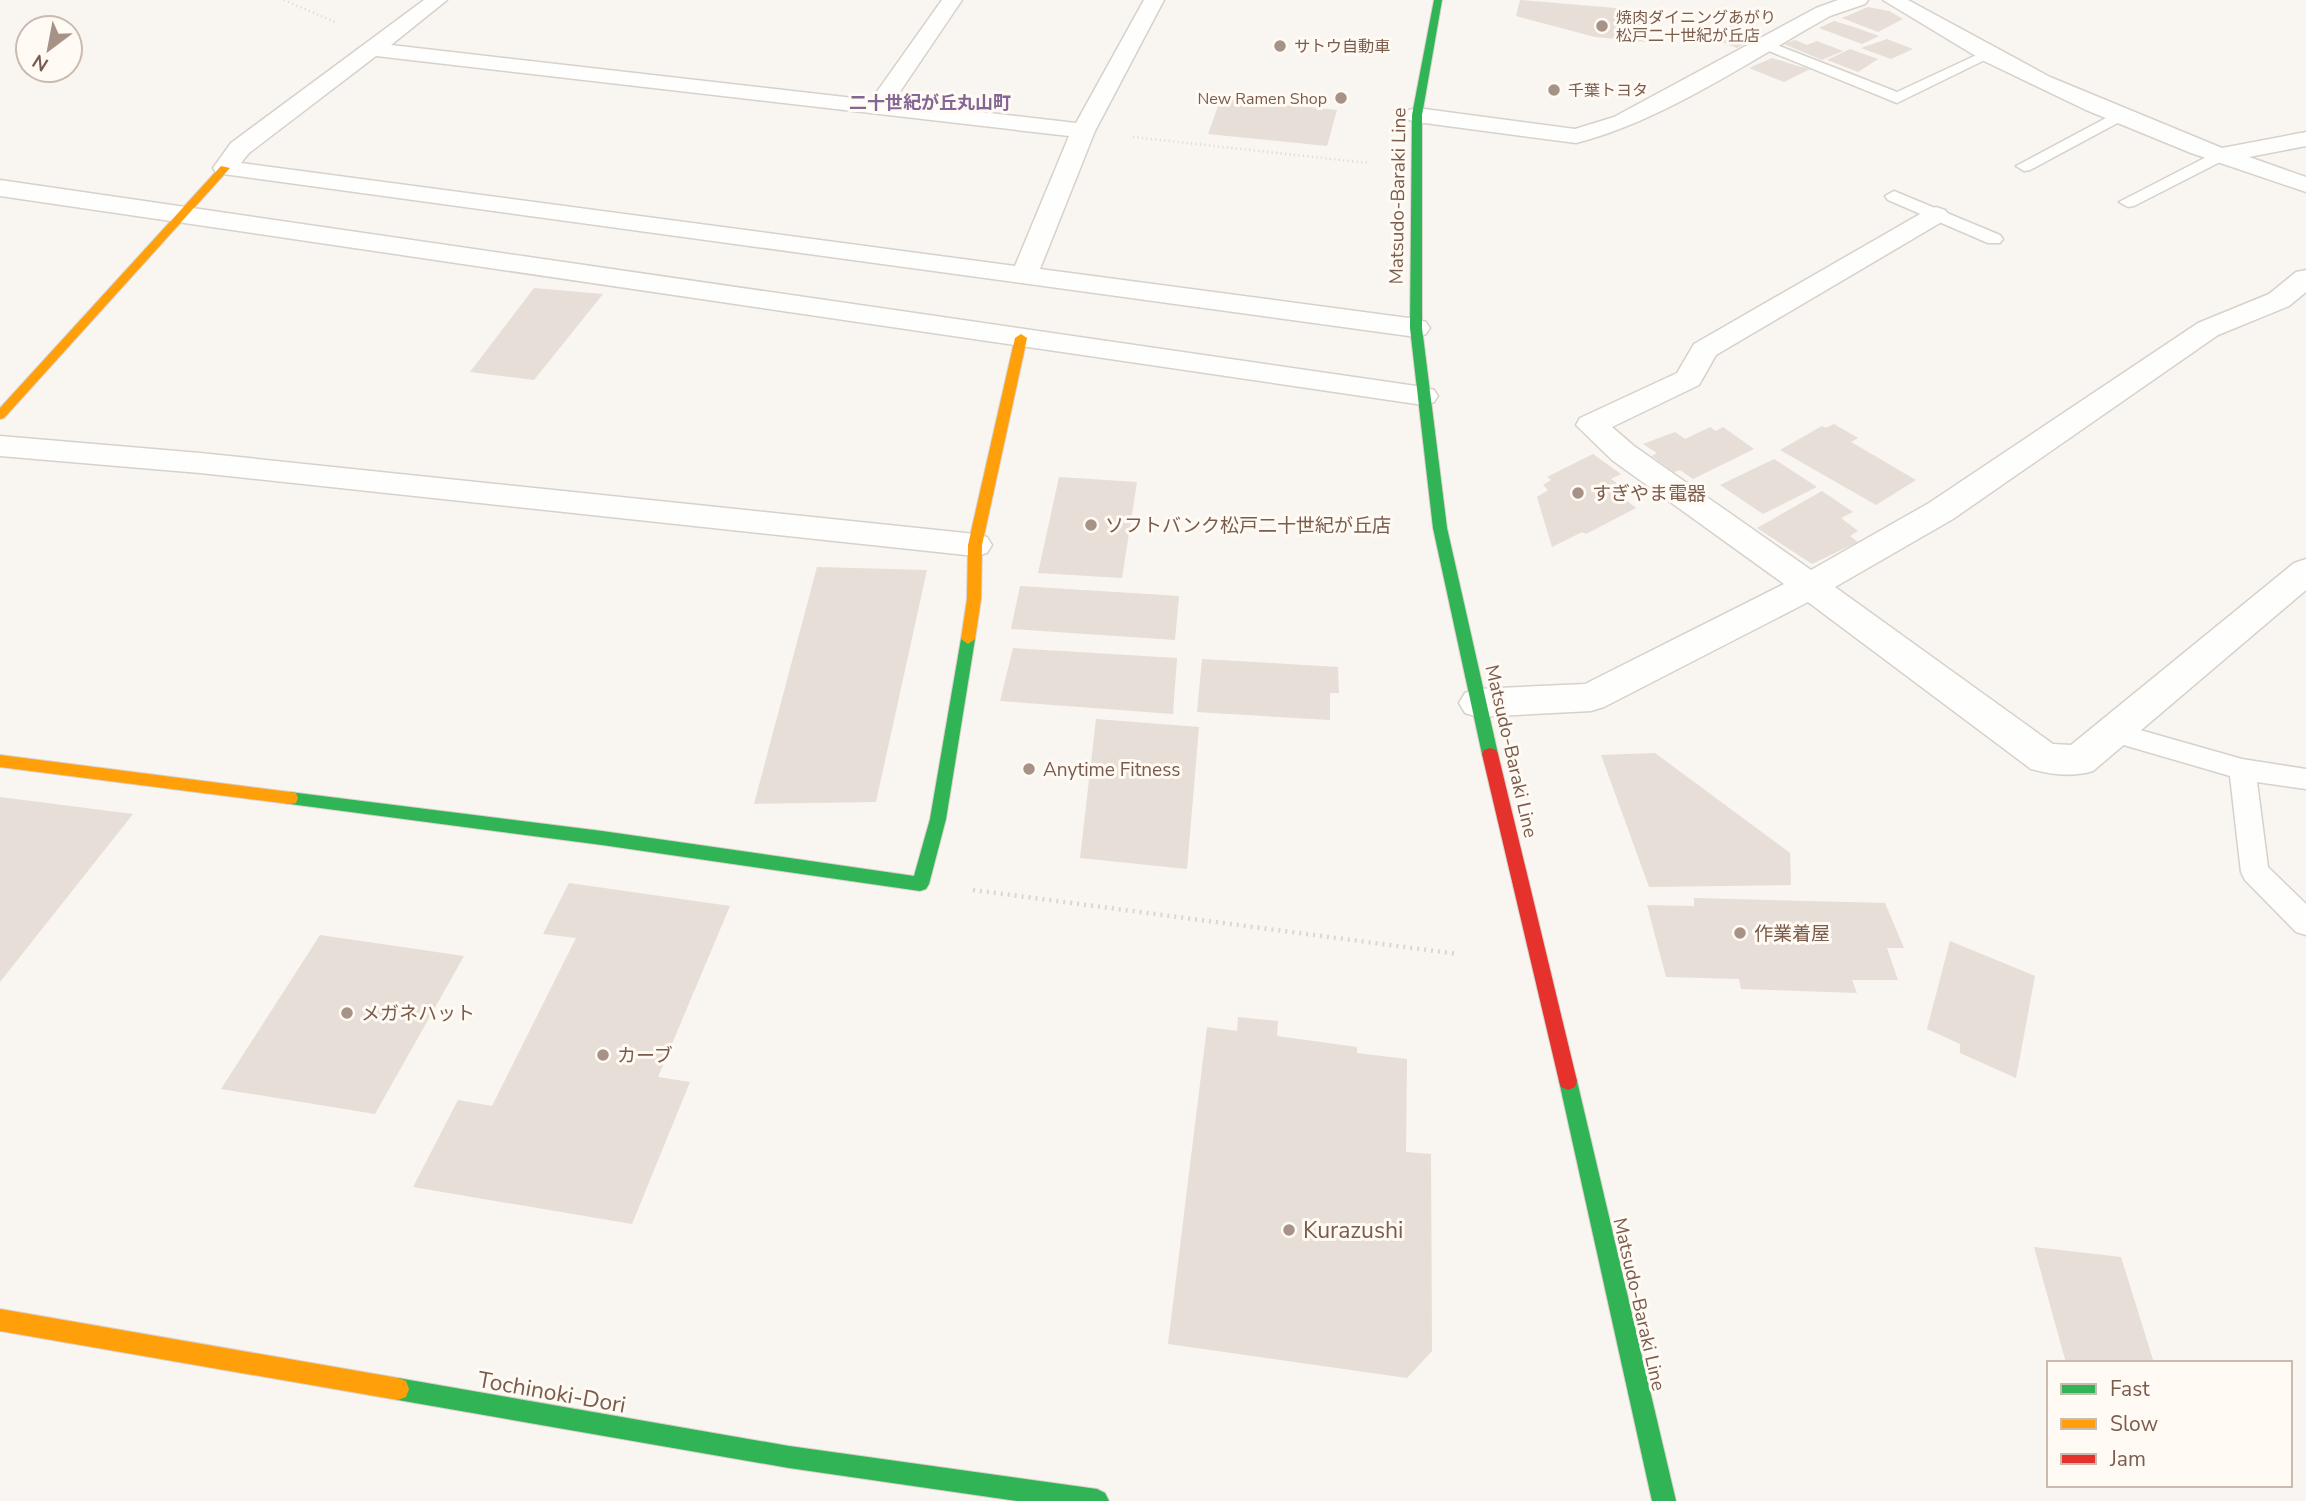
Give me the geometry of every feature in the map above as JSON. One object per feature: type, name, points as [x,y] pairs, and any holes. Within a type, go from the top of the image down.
[{"type":"street","points":[[0,415],[183,215],[240,148],[437,0]]},
{"type":"street","points":[[877,108],[953,0]]},
{"type":"street","points":[[1024,275],[1083,131],[1154,0]]},
{"type":"street","name":"Matsudo-Baraki Line","points":[[1438,0],[1417,115],[1416,328],[1440,528],[1478,703],[1664,1501]]},
{"type":"street","points":[[1417,115],[1576,136],[1622,122],[1824,12],[1858,0]]},
{"type":"street","points":[[1893,0],[1931,25],[2119,116],[2218,156],[2306,185]]},
{"type":"street","points":[[373,49],[1083,131]]},
{"type":"street","points":[[2218,156],[2306,139]]},
{"type":"street","points":[[225,168],[1416,328]]},
{"type":"street","points":[[0,188],[1423,396]]},
{"type":"street","points":[[1936,215],[1704,350],[1689,379],[1591,425],[1623,453],[2045,758],[2078,760],[2306,571]]},
{"type":"street","points":[[1478,703],[1591,697],[1810,586],[1941,511],[2208,329],[2279,300],[2306,278]]},
{"type":"street","points":[[0,761],[603,838],[920,884],[937,819],[974,599],[975,545],[1021,338]]},
{"type":"street","points":[[0,446],[200,463],[975,545]]},
{"type":"street","name":"Tochinoki-Dori","points":[[0,1320],[789,1457],[1097,1501]]},
{"type":"lane","points":[[1764,44],[1897,98],[1990,54]]},
{"type":"lane","points":[[2025,166],[2119,116]]},
{"type":"lane","points":[[2128,202],[2218,156]]},
{"type":"lane","points":[[1894,197],[1994,239]]},
{"type":"lane","points":[[2112,732],[2242,769],[2306,779]]},
{"type":"lane","points":[[2242,769],[2255,872],[2306,923]]},
{"type":"path","points":[[1083,131],[1371,164]]},
{"type":"path","points":[[920,884],[1458,954]]},
{"type":"building","name":"焼肉ダイニングあがり 松戸二十世紀が丘店","points":[[1520,0],[1650,11],[1647,42],[1595,37],[1516,16]]},
{"type":"building","points":[[1868,7],[1889,11],[1903,19],[1878,32],[1842,18]]},
{"type":"building","points":[[1834,21],[1879,36],[1862,44],[1819,28]]},
{"type":"building","points":[[1731,25],[1760,36],[1737,48],[1706,36]]},
{"type":"building","points":[[1887,39],[1913,49],[1891,59],[1861,48]]},
{"type":"building","points":[[1795,40],[1807,45],[1817,41],[1843,51],[1822,60],[1784,44]]},
{"type":"building","points":[[1850,49],[1878,59],[1858,72],[1827,60]]},
{"type":"building","points":[[1772,58],[1810,69],[1784,82],[1749,68]]},
{"type":"building","points":[[1221,98],[1337,110],[1327,146],[1208,134]]},
{"type":"building","points":[[534,288],[603,294],[534,380],[470,372]]},
{"type":"building","points":[[1834,424],[1858,438],[1851,442],[1916,480],[1876,505],[1780,450],[1822,426],[1826,428]]},
{"type":"building","points":[[1710,427],[1716,431],[1723,427],[1754,449],[1693,479],[1680,470],[1674,472],[1652,456],[1657,453],[1643,444],[1675,432],[1685,439]]},
{"type":"building","points":[[1593,454],[1621,474],[1611,479],[1624,488],[1617,493],[1636,508],[1586,534],[1582,532],[1552,547],[1537,497],[1548,490],[1543,485],[1551,480],[1547,477]]},
{"type":"building","points":[[1774,459],[1817,487],[1763,514],[1720,485]]},
{"type":"building","points":[[1059,477],[1137,482],[1122,578],[1038,573]]},
{"type":"building","points":[[1822,491],[1853,512],[1841,518],[1858,531],[1850,536],[1858,542],[1812,564],[1757,528]]},
{"type":"building","points":[[817,567],[927,570],[876,802],[754,804]]},
{"type":"building","points":[[1020,586],[1179,596],[1175,640],[1011,629]]},
{"type":"building","points":[[1013,648],[1177,658],[1173,714],[1000,701]]},
{"type":"building","points":[[1202,659],[1338,667],[1339,693],[1330,693],[1330,720],[1197,712]]},
{"type":"building","points":[[1096,719],[1199,727],[1187,869],[1080,858]]},
{"type":"building","points":[[1655,753],[1790,853],[1791,885],[1649,887],[1601,755]]},
{"type":"building","points":[[0,797],[133,814],[0,982]]},
{"type":"building","points":[[569,883],[730,906],[658,1077],[690,1082],[632,1224],[413,1187],[458,1100],[492,1106],[576,938],[543,934]]},
{"type":"building","points":[[1694,898],[1885,903],[1904,948],[1887,948],[1898,980],[1852,980],[1857,993],[1741,989],[1739,979],[1666,977],[1647,905],[1694,906]]},
{"type":"building","points":[[320,935],[464,956],[375,1114],[221,1089]]},
{"type":"building","points":[[1950,941],[2035,976],[2016,1078],[1960,1053],[1960,1044],[1927,1029]]},
{"type":"building","points":[[1238,1017],[1278,1021],[1277,1036],[1357,1047],[1357,1053],[1407,1059],[1406,1152],[1431,1154],[1432,1351],[1407,1378],[1168,1344],[1207,1027],[1237,1031]]},
{"type":"building","points":[[2034,1247],[2121,1257],[2153,1361],[2065,1361]]},
{"type":"traffic: fast","points":[[1438,0],[1417,115],[1416,328],[1440,528],[1490,754]]},
{"type":"traffic: fast","points":[[290,798],[602,838],[920,884],[938,819],[968,639]]},
{"type":"traffic: fast","points":[[1568,1081],[1664,1501]]},
{"type":"traffic: fast","points":[[398,1389],[789,1457],[1097,1501]]},
{"type":"traffic: slow","points":[[0,415],[225,168]]},
{"type":"traffic: slow","points":[[968,639],[974,599],[975,545],[1021,338]]},
{"type":"traffic: slow","points":[[0,761],[290,798]]},
{"type":"traffic: slow","points":[[0,1320],[398,1389]]},
{"type":"traffic: jam","points":[[1490,754],[1568,1081]]},
{"type":"place","name":"焼肉ダイニングあがり 松戸二十世紀が丘店","points":[[1602,26]]},
{"type":"place","name":"サトウ自動車","points":[[1280,46]]},
{"type":"place","name":"千葉トヨタ","points":[[1554,90]]},
{"type":"place","name":"New Ramen Shop","points":[[1341,98]]},
{"type":"place","name":"すぎやま電器","points":[[1578,493]]},
{"type":"place","name":"ソフトバンク松戸二十世紀が丘店","points":[[1091,525]]},
{"type":"place","name":"Anytime Fitness","points":[[1029,769]]},
{"type":"place","name":"作業着屋","points":[[1740,933]]},
{"type":"place","name":"メガネハット","points":[[347,1013]]},
{"type":"place","name":"カーブ","points":[[603,1055]]},
{"type":"place","name":"Kurazushi","points":[[1289,1230]]},
{"type":"district","name":"二十世紀が丘丸山町","points":[[930,103]]}]
